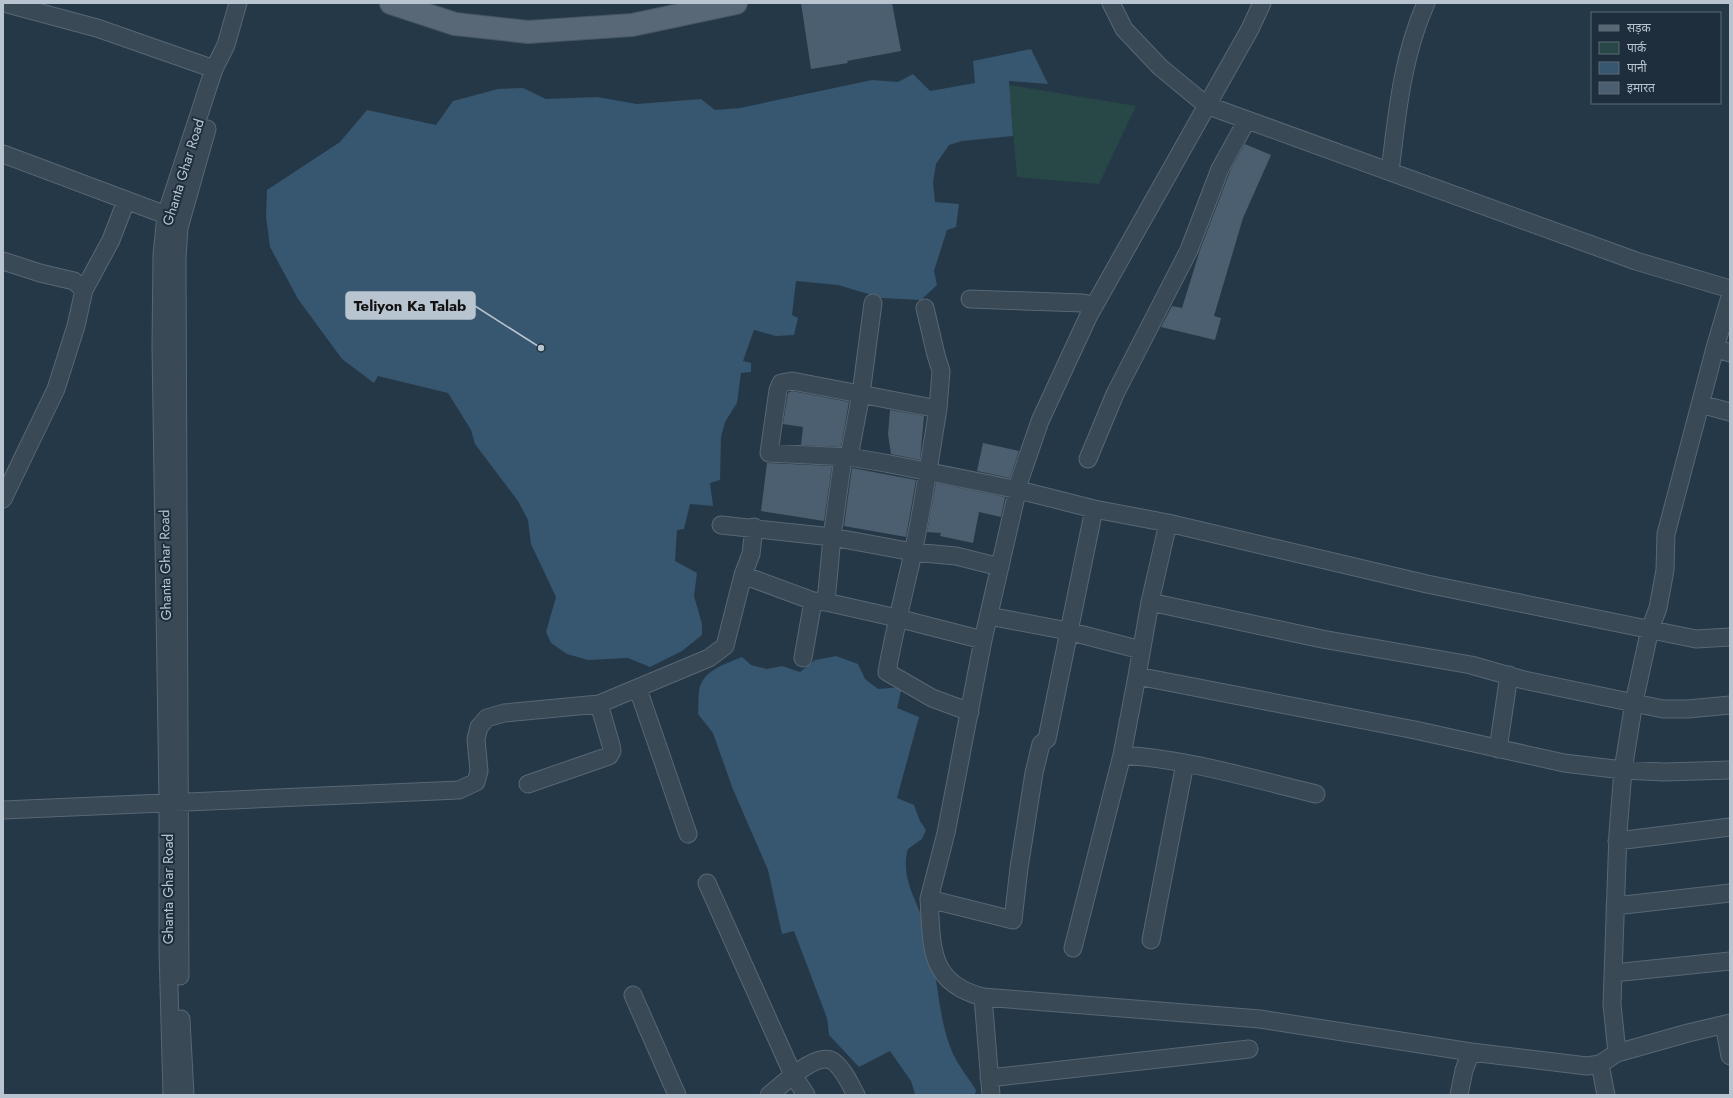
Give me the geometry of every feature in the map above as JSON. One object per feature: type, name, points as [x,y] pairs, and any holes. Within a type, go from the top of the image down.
[{"type":"main road","points":[[391,3],[455,24],[528,32],[632,25],[736,3]]},
{"type":"street","points":[[4,3],[97,28],[214,69]]},
{"type":"street","name":"Ghanta Ghar Road","points":[[185,1095],[179,974],[161,346],[162,255],[166,216],[214,69],[226,45],[238,3]]},
{"type":"street","points":[[1111,3],[1124,29],[1160,67],[1206,105],[1636,261],[1730,289]]},
{"type":"street","points":[[1262,3],[1250,29],[1094,306],[1040,421],[1020,479],[1019,490],[983,640],[946,833],[929,899],[932,945],[939,966],[953,985],[969,993],[983,997],[1260,1019],[1471,1052],[1587,1066],[1600,1064],[1617,1054],[1688,1033],[1727,1024],[1730,1056]]},
{"type":"street","points":[[1390,172],[1404,66],[1426,3]]},
{"type":"street","name":"Ghanta Ghar Road","points":[[172,1095],[168,950],[174,803],[177,583],[176,259],[179,228],[224,72],[226,45]]},
{"type":"street","points":[[1088,459],[1115,394],[1189,250],[1220,169],[1247,120]]},
{"type":"street","points":[[3,154],[166,216]]},
{"type":"street","points":[[3,499],[56,389],[76,326],[84,290],[111,240],[126,201]]},
{"type":"street","points":[[3,261],[40,273],[74,281],[84,290]]},
{"type":"street","points":[[1617,1054],[1612,1004],[1617,841],[1623,770],[1634,702],[1650,629],[1658,608],[1665,570],[1666,534],[1700,404],[1722,351],[1730,297]]},
{"type":"street","points":[[970,299],[1083,303],[1094,306]]},
{"type":"street","points":[[802,658],[819,602],[846,458],[861,394],[873,303]]},
{"type":"street","points":[[925,308],[941,371],[938,409],[913,552],[897,618],[887,672],[932,698],[970,712]]},
{"type":"street","points":[[938,409],[792,381],[780,383],[769,453],[846,458],[927,471],[1019,490],[1094,510],[1168,523],[1427,584],[1696,639],[1730,637]]},
{"type":"street","points":[[1700,404],[1730,412]]},
{"type":"street","points":[[929,899],[1013,920],[1019,868],[1034,773],[1041,744],[1047,739],[1094,510]]},
{"type":"street","points":[[1073,948],[1122,756],[1150,602],[1168,523]]},
{"type":"street","points":[[721,525],[754,527],[832,537],[913,552],[956,556],[1000,567]]},
{"type":"street","points":[[3,810],[459,790],[476,782],[479,771],[476,739],[479,727],[487,718],[504,713],[599,704],[638,689],[709,658],[725,646],[743,575],[751,554],[754,527]]},
{"type":"street","points":[[743,575],[819,602],[897,618],[983,640]]},
{"type":"street","points":[[1150,602],[1322,639],[1471,665],[1509,675],[1663,709],[1688,709],[1730,705]]},
{"type":"street","points":[[989,616],[1068,631],[1141,650]]},
{"type":"street","points":[[1498,749],[1509,675]]},
{"type":"street","points":[[1137,676],[1415,730],[1564,763],[1623,770],[1664,772],[1730,770]]},
{"type":"street","points":[[638,689],[688,834]]},
{"type":"street","points":[[528,784],[609,756],[612,751],[612,745],[599,704]]},
{"type":"street","points":[[1122,756],[1153,757],[1185,763],[1316,794]]},
{"type":"street","points":[[1151,940],[1185,763]]},
{"type":"street","points":[[1617,841],[1730,827]]},
{"type":"street","points":[[707,883],[793,1075],[806,1095]]},
{"type":"street","points":[[1615,906],[1730,893]]},
{"type":"street","points":[[1613,974],[1730,962]]},
{"type":"street","points":[[633,995],[677,1095]]},
{"type":"street","points":[[983,997],[991,1095]]},
{"type":"street","points":[[989,1078],[1249,1049]]},
{"type":"street","points":[[1459,1095],[1464,1070],[1471,1052]]},
{"type":"street","points":[[768,1095],[793,1075],[814,1061],[825,1058],[833,1061],[842,1071],[856,1095]]},
{"type":"street","points":[[1600,1064],[1606,1095]]},
{"type":"green space","points":[[1009,85],[1136,106],[1099,184],[1017,177]]},
{"type":"water","points":[[1031,49],[1048,84],[1009,81],[1013,136],[962,141],[949,145],[936,164],[933,182],[935,202],[959,204],[956,227],[947,230],[934,271],[937,285],[921,300],[882,298],[838,285],[796,281],[792,315],[798,318],[794,335],[776,336],[754,330],[743,361],[751,363],[751,372],[741,373],[737,403],[725,422],[721,437],[720,480],[710,483],[713,506],[690,504],[684,529],[677,530],[675,561],[697,573],[694,596],[702,624],[702,635],[682,651],[650,667],[628,658],[588,660],[567,654],[551,643],[546,632],[556,597],[531,544],[528,520],[518,501],[475,444],[471,430],[448,393],[378,376],[374,383],[342,359],[298,299],[270,247],[266,216],[267,190],[340,142],[367,110],[436,125],[453,101],[498,89],[523,88],[546,99],[597,97],[637,104],[701,99],[715,110],[740,108],[872,80],[898,82],[913,74],[930,91],[975,83],[973,61]]},
{"type":"water","points":[[836,656],[858,664],[865,679],[878,689],[902,687],[897,708],[919,717],[897,798],[914,805],[920,821],[926,830],[922,839],[908,849],[906,859],[907,877],[929,938],[947,1039],[955,1058],[976,1090],[975,1095],[915,1094],[911,1081],[890,1051],[859,1067],[829,1035],[827,1018],[794,931],[782,934],[768,870],[732,787],[713,733],[698,714],[700,685],[709,673],[720,666],[742,657],[751,665],[767,669],[782,666],[800,672],[815,660]]},
{"type":"building","points":[[801,3],[892,3],[901,51],[847,61],[848,63],[811,69]]},
{"type":"building","points":[[1245,144],[1271,155],[1243,218],[1214,316],[1221,318],[1215,340],[1161,327],[1172,306],[1182,308],[1200,250],[1231,169]]},
{"type":"building","points":[[792,391],[849,402],[841,447],[801,445],[803,427],[783,424],[788,393]]},
{"type":"building","points":[[890,410],[924,416],[920,460],[891,454],[888,434]]},
{"type":"building","points":[[983,443],[1019,451],[1010,478],[977,471]]},
{"type":"building","points":[[767,463],[832,466],[824,521],[761,511]]},
{"type":"building","points":[[852,468],[916,480],[906,537],[844,526]]},
{"type":"building","points":[[936,483],[1005,497],[1001,517],[979,512],[973,543],[940,536],[941,533],[927,532]]},
{"type":"place","name":"Teliyon Ka Talab","points":[[541,348]]}]
